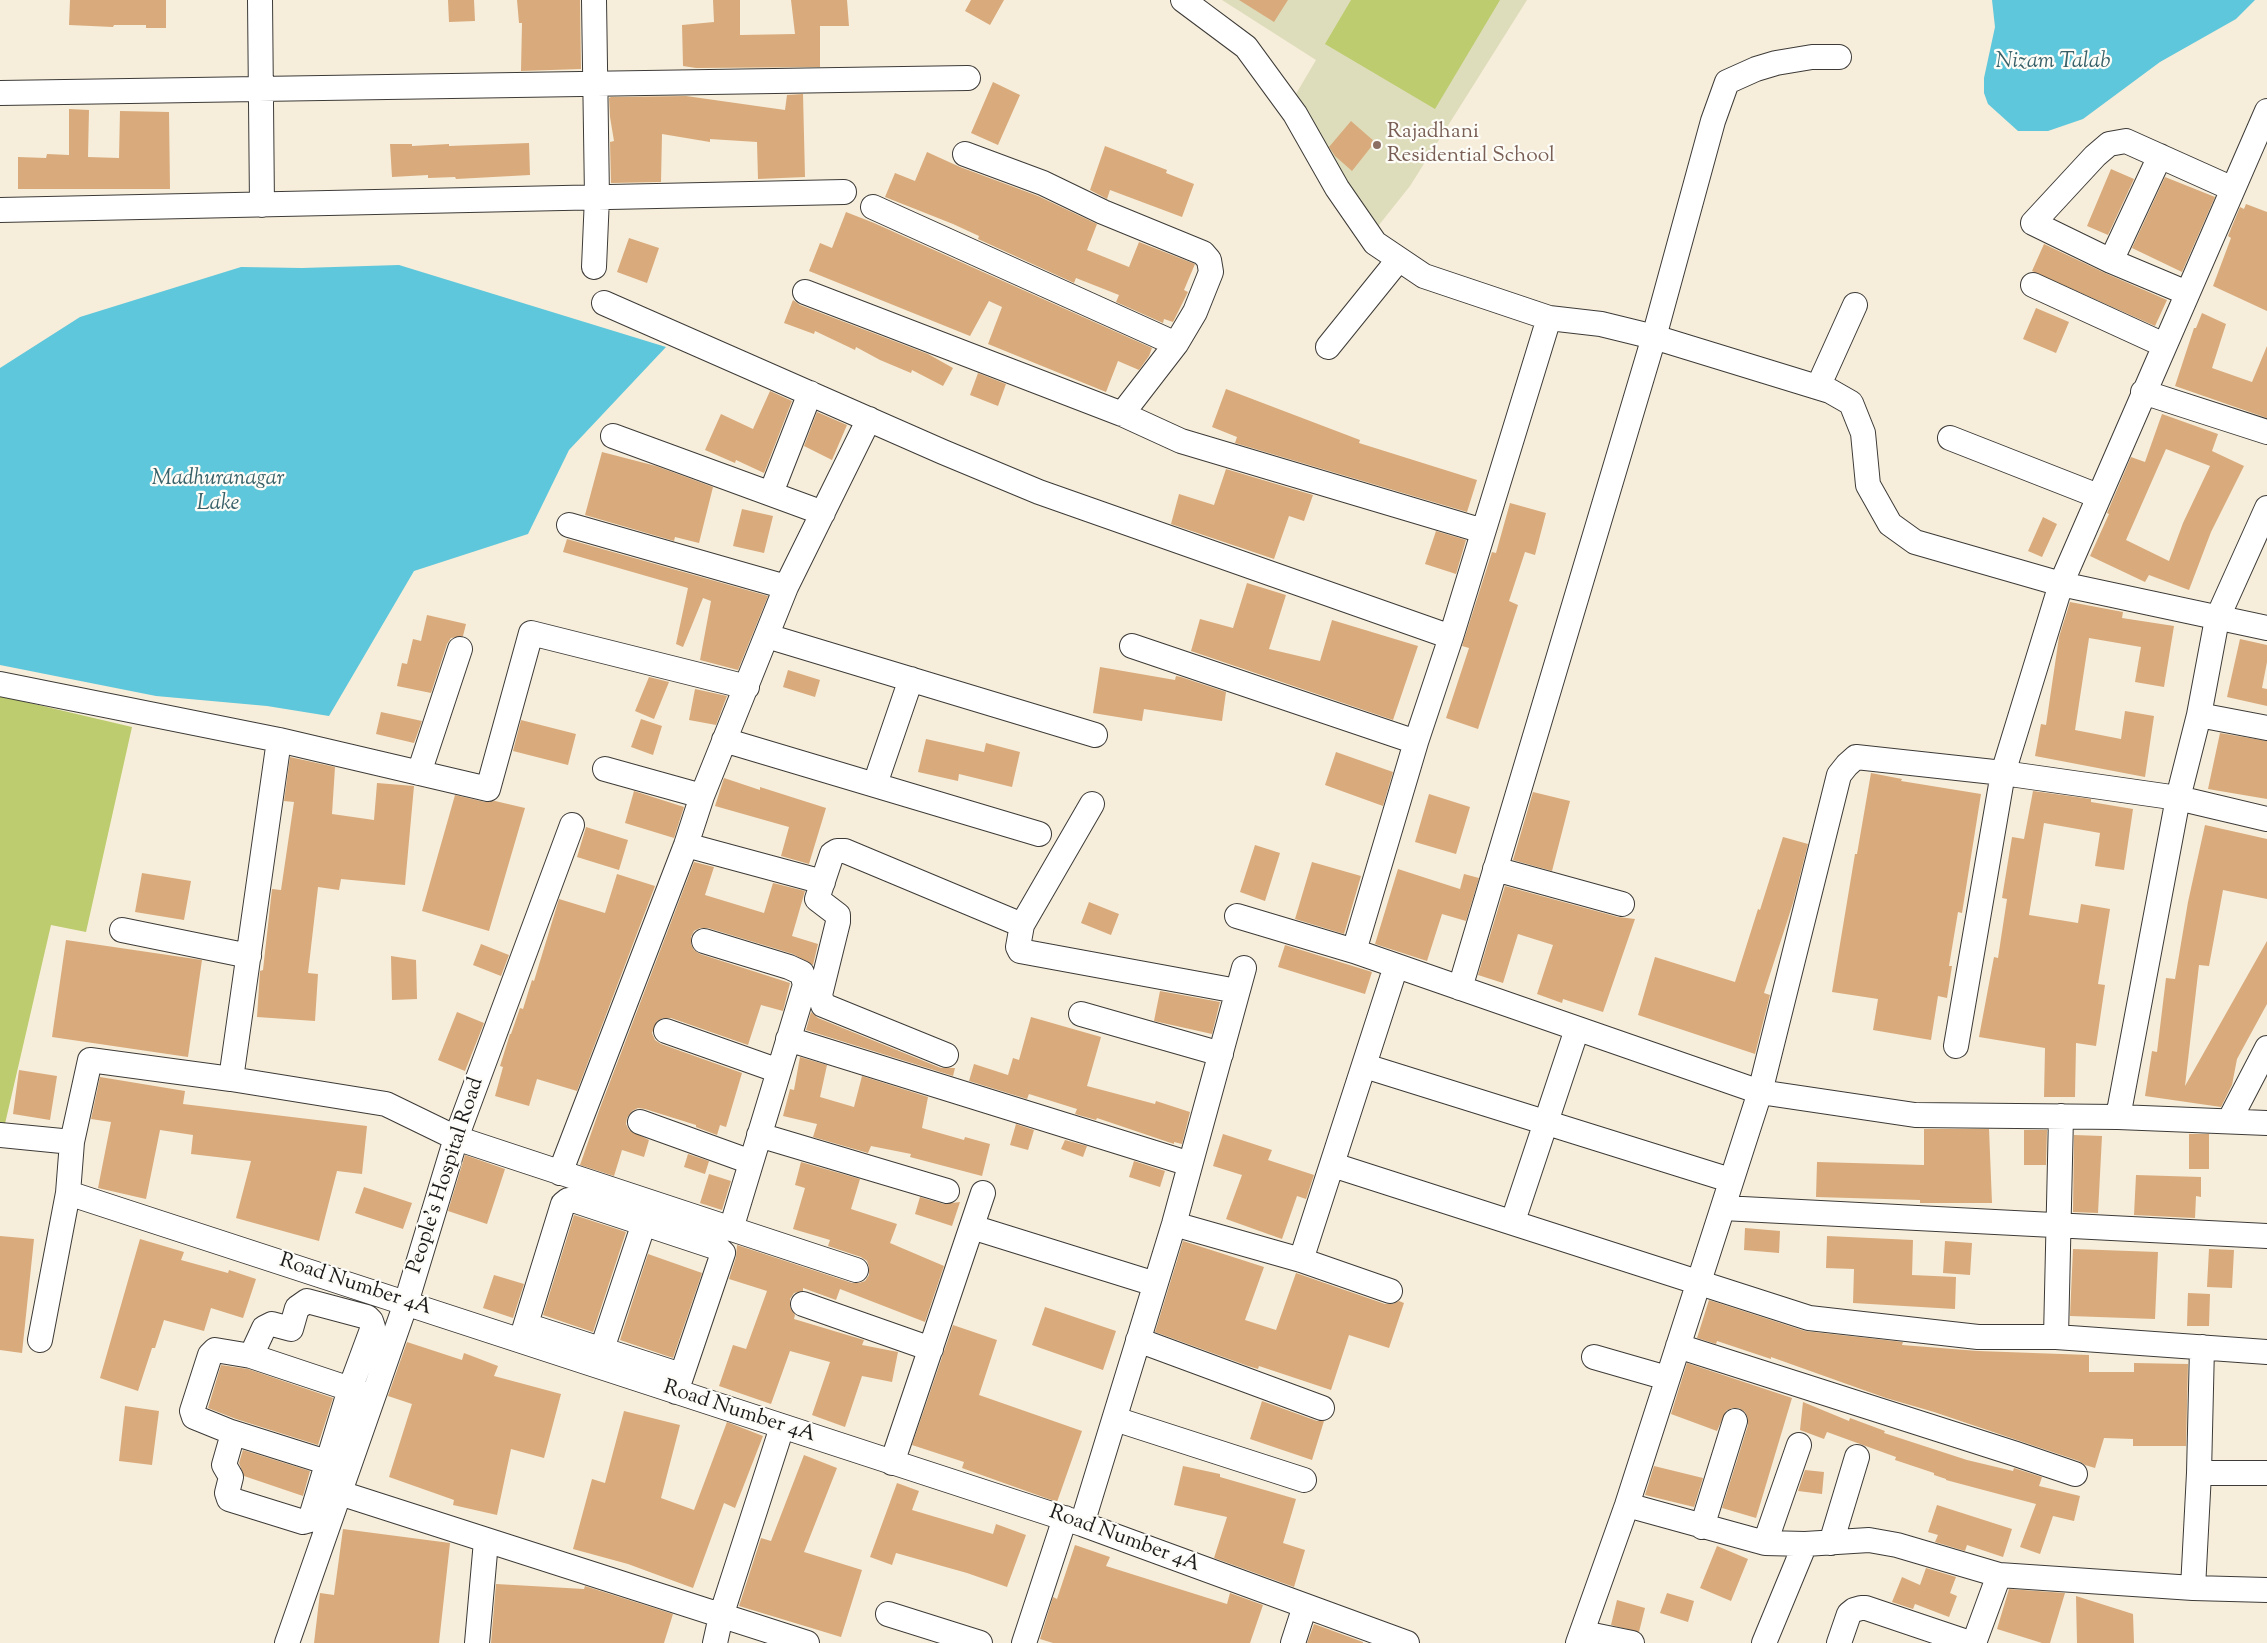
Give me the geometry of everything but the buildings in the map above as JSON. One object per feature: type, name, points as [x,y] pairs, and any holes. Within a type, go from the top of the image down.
[{"type":"street","points":[[260,0],[262,205]]},
{"type":"street","points":[[594,0],[596,197],[594,267]]},
{"type":"street","points":[[1183,0],[1246,47],[1295,114],[1337,188],[1375,242],[1424,276],[1549,318],[1601,324],[1654,337],[1830,390],[1851,403],[1863,433],[1868,485],[1890,524],[1915,542],[2061,584],[2217,619],[2267,628]]},
{"type":"street","points":[[1460,988],[1654,337],[1713,121],[1727,82],[1756,69],[1776,63],[1812,57],[1839,57]]},
{"type":"street","points":[[0,93],[968,78]]},
{"type":"street","points":[[1956,1046],[2003,773],[2061,584],[2267,111]]},
{"type":"street","points":[[2187,293],[2111,262],[2033,223],[2094,156],[2109,144],[2126,141],[2233,189]]},
{"type":"street","points":[[965,154],[1043,183],[1103,212],[1203,253],[1209,260],[1210,272],[1195,312],[1176,344],[1122,414]]},
{"type":"street","points":[[2111,262],[2160,156]]},
{"type":"street","points":[[0,210],[844,192]]},
{"type":"street","points":[[873,206],[1176,344]]},
{"type":"street","points":[[1328,347],[1399,259]]},
{"type":"street","points":[[2033,285],[2164,345]]},
{"type":"street","points":[[805,292],[1122,414],[1181,441],[1483,531]]},
{"type":"street","points":[[604,303],[1040,492],[1451,637]]},
{"type":"street","points":[[1818,387],[1855,305]]},
{"type":"street","points":[[1354,951],[1416,742],[1451,637],[1549,318]]},
{"type":"street","points":[[2143,392],[2267,432]]},
{"type":"street","points":[[771,494],[810,393]]},
{"type":"street","points":[[560,1173],[686,845],[702,796],[786,587],[869,419]]},
{"type":"street","points":[[613,436],[823,513]]},
{"type":"street","points":[[1950,438],[2098,496]]},
{"type":"street","points":[[2118,1117],[2178,798],[2199,715],[2217,619],[2267,508]]},
{"type":"street","points":[[569,526],[786,587]]},
{"type":"street","points":[[0,684],[279,740],[488,790],[531,633],[747,687]]},
{"type":"street","points":[[767,636],[1095,735]]},
{"type":"street","points":[[1132,646],[1416,742]]},
{"type":"street","points":[[419,773],[460,649]]},
{"type":"street","points":[[875,784],[911,679]]},
{"type":"street","points":[[2199,715],[2267,728]]},
{"type":"street","points":[[230,1079],[279,740]]},
{"type":"street","points":[[724,740],[1039,834]]},
{"type":"street","points":[[1632,1643],[1581,1638],[1627,1505],[1700,1282],[1730,1180],[1760,1092],[1839,776],[1846,765],[1856,757],[2003,773],[2178,798],[2267,819]]},
{"type":"street","points":[[605,769],[702,796]]},
{"type":"street","points":[[1092,804],[1022,925],[1018,947],[1020,951],[1237,991]]},
{"type":"street","name":"People's Hospital Road","points":[[287,1643],[340,1493],[338,1465],[373,1396],[406,1302],[456,1138],[572,824]]},
{"type":"street","points":[[686,845],[822,882]]},
{"type":"street","points":[[946,1055],[823,1005],[820,996],[838,922],[838,915],[817,899],[832,854],[837,851],[845,852],[1022,925]]},
{"type":"street","points":[[1495,870],[1622,904]]},
{"type":"street","points":[[1237,916],[1354,951],[1760,1092],[1915,1115],[2118,1117],[2267,1123]]},
{"type":"street","points":[[122,930],[249,956]]},
{"type":"street","points":[[704,942],[789,967],[802,973],[805,985],[731,1229]]},
{"type":"street","points":[[1301,1260],[1396,966]]},
{"type":"street","points":[[1024,1643],[1114,1419],[1174,1224],[1244,968]]},
{"type":"street","points":[[1081,1014],[1221,1054]]},
{"type":"street","points":[[1512,1221],[1577,1029]]},
{"type":"street","points":[[666,1031],[779,1071]]},
{"type":"street","points":[[788,1039],[1190,1164]]},
{"type":"street","points":[[2229,1121],[2267,1048]]},
{"type":"street","points":[[40,1340],[68,1193],[72,1142],[90,1060],[230,1079],[386,1104],[456,1138],[856,1270]]},
{"type":"street","points":[[1365,1066],[1730,1180]]},
{"type":"street","points":[[2056,1337],[2061,1116]]},
{"type":"street","points":[[640,1122],[751,1162]]},
{"type":"street","points":[[0,1135],[72,1142]]},
{"type":"street","points":[[760,1135],[947,1191]]},
{"type":"street","points":[[1333,1165],[1809,1318],[1978,1337],[2056,1337],[2267,1352]]},
{"type":"street","name":"Road Number 4A","points":[[68,1193],[406,1302],[523,1333],[599,1357],[678,1384],[782,1427],[1073,1521],[1305,1606],[1394,1641]]},
{"type":"street","points":[[892,1463],[983,1193]]},
{"type":"street","points":[[523,1333],[563,1204],[568,1200],[576,1201],[718,1248],[723,1253],[678,1384]]},
{"type":"street","points":[[1723,1208],[2267,1236]]},
{"type":"street","points":[[599,1357],[644,1224]]},
{"type":"street","points":[[1174,1224],[1301,1260],[1390,1291]]},
{"type":"street","points":[[972,1228],[1155,1284]]},
{"type":"street","points":[[230,1432],[232,1437],[224,1465],[232,1477],[227,1493],[229,1499],[307,1522],[310,1520],[338,1465],[350,1389],[373,1327],[372,1320],[307,1301],[298,1308],[291,1329],[272,1324],[264,1328],[251,1356]]},
{"type":"street","points":[[803,1304],[930,1349]]},
{"type":"street","points":[[1138,1340],[1322,1408]]},
{"type":"street","points":[[1678,1346],[2075,1474]]},
{"type":"street","points":[[2194,1588],[2202,1347]]},
{"type":"street","points":[[338,1465],[230,1432],[194,1417],[192,1411],[210,1355],[215,1350],[251,1356],[373,1396]]},
{"type":"street","points":[[1594,1356],[1667,1378]]},
{"type":"street","points":[[1114,1419],[1304,1480]]},
{"type":"street","points":[[1702,1526],[1735,1421]]},
{"type":"street","points":[[715,1643],[721,1616],[782,1427]]},
{"type":"street","points":[[1765,1543],[1799,1445]]},
{"type":"street","points":[[1831,1543],[1856,1457]]},
{"type":"street","points":[[2199,1473],[2267,1473]]},
{"type":"street","points":[[340,1493],[807,1643]]},
{"type":"street","points":[[1627,1505],[1765,1543],[1804,1544],[1870,1540],[1897,1544],[1998,1575],[2194,1588],[2267,1590]]},
{"type":"street","points":[[477,1643],[486,1541]]},
{"type":"street","points":[[1764,1643],[1804,1544]]},
{"type":"street","points":[[1974,1643],[1998,1575]]},
{"type":"street","points":[[1293,1643],[1305,1606]]},
{"type":"street","points":[[1839,1643],[1849,1614],[1854,1610],[1866,1608],[1914,1634],[1970,1643]]},
{"type":"street","points":[[888,1614],[980,1643]]},
{"type":"shaded area","name":"Rajadhani Residential School","points":[[1222,0],[1527,0],[1410,186],[1375,230],[1290,104],[1316,60]]},
{"type":"green space","points":[[1351,0],[1500,0],[1435,109],[1325,44]]},
{"type":"green space","points":[[0,696],[132,727],[86,932],[51,925],[4,1128],[0,1127]]},
{"type":"water","name":"Nizam Talab","points":[[1992,0],[2255,0],[2236,19],[2160,62],[2083,119],[2048,131],[2018,131],[1988,104],[1984,93],[1984,78],[1995,27]]},
{"type":"water","name":"Madhuranagar Lake","points":[[399,265],[666,347],[569,450],[528,534],[414,571],[329,716],[267,706],[156,696],[0,665],[0,368],[80,317],[241,267],[302,268]]},
{"type":"place","name":"Rajadhani Residential School","points":[[1377,145]]}]
